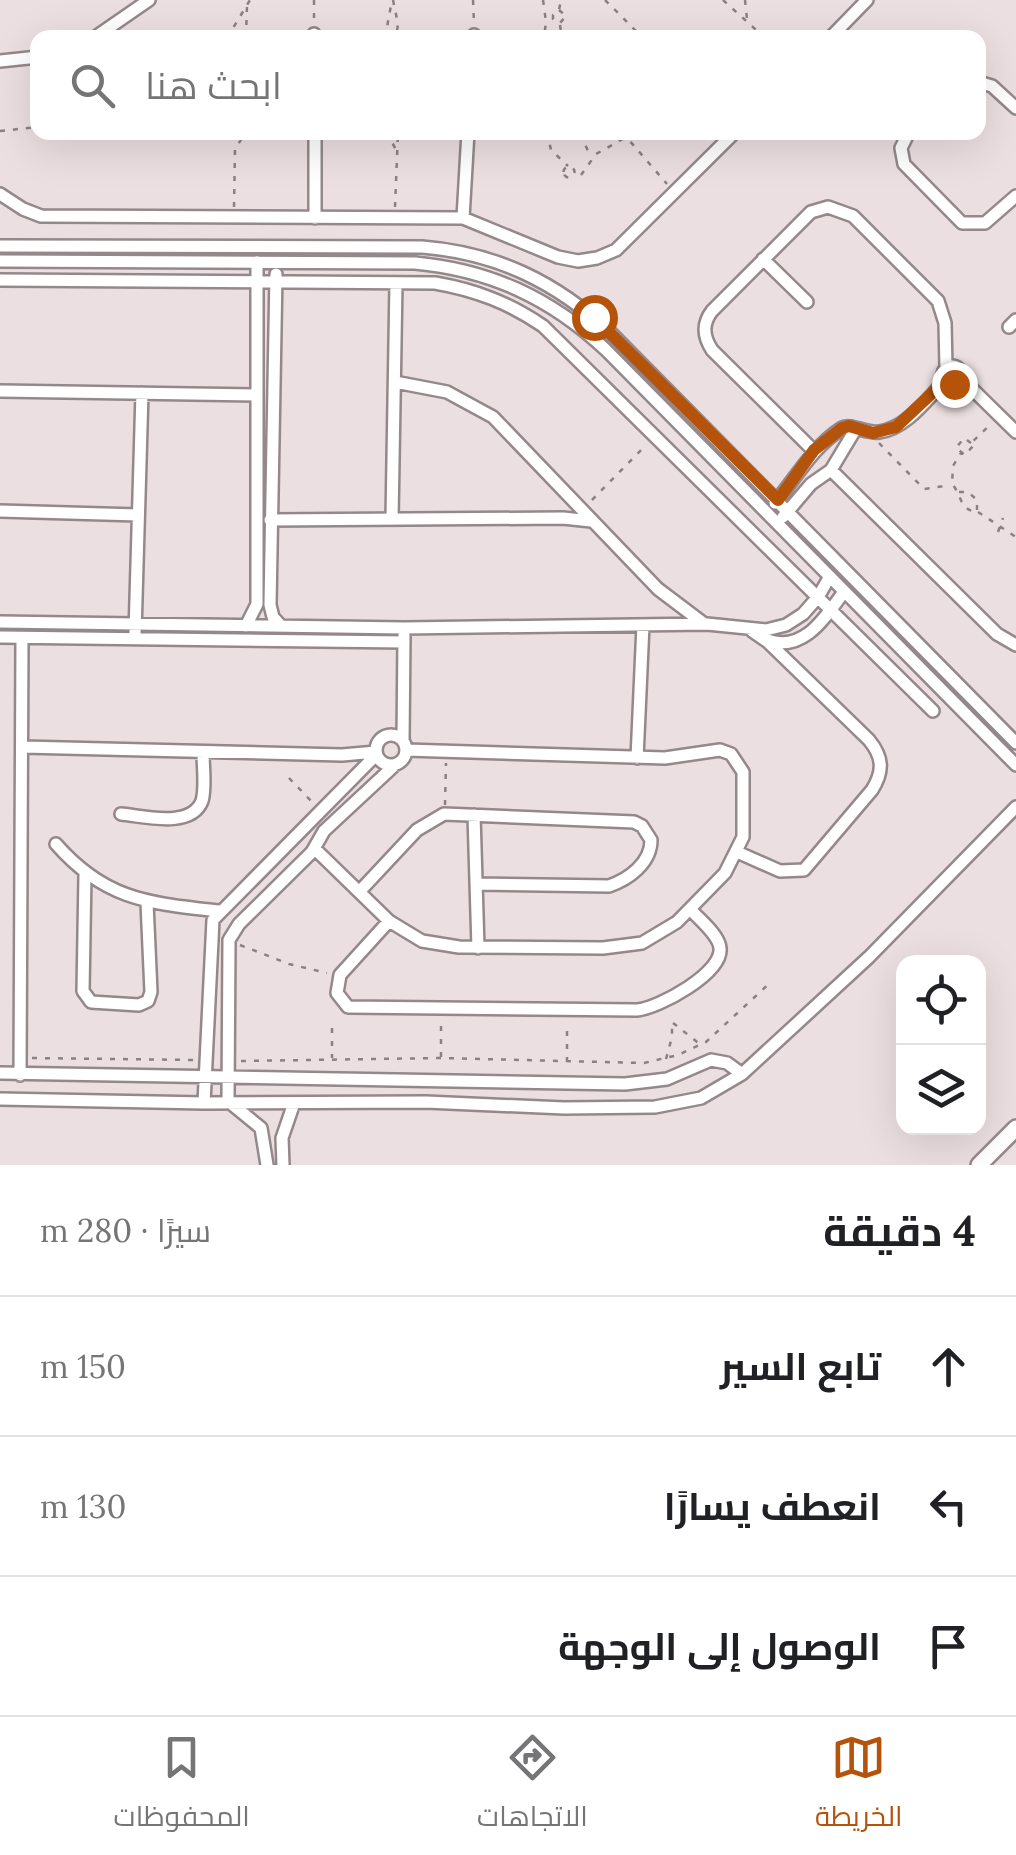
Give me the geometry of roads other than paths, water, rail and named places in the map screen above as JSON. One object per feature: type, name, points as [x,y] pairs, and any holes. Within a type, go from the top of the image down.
[{"type":"street","points":[[106,30],[150,0]]},
{"type":"street","points":[[838,30],[867,0]]},
{"type":"street","points":[[0,61],[30,57]]},
{"type":"street","points":[[986,84],[1016,108]]},
{"type":"street","points":[[314,140],[315,218]]},
{"type":"street","points":[[464,218],[468,140]]},
{"type":"street","points":[[0,194],[41,216],[464,218],[558,257],[588,260],[616,250],[727,140]]},
{"type":"street","points":[[906,140],[902,148],[908,170],[962,223],[985,223],[1016,196]]},
{"type":"street","points":[[887,147],[902,148]]},
{"type":"street","points":[[814,450],[712,350],[704,335],[712,310],[811,212],[828,207],[846,211],[938,302],[945,323],[946,374],[954,384],[961,378],[1016,432]]},
{"type":"street","points":[[0,246],[422,247],[492,259],[556,288],[594,317],[1016,742],[1011,752],[1004,754]]},
{"type":"street","points":[[763,259],[807,302]]},
{"type":"street","points":[[0,261],[436,265],[499,280],[538,298],[606,350],[1016,765]]},
{"type":"street","points":[[248,626],[257,604],[256,262]]},
{"type":"street","points":[[277,262],[270,611],[281,626]]},
{"type":"street","points":[[0,280],[396,283],[459,287],[482,293],[544,326],[933,711]]},
{"type":"street","points":[[392,520],[396,283]]},
{"type":"street","points":[[766,514],[814,450],[845,426],[873,433],[903,422],[946,374]]},
{"type":"street","points":[[395,382],[446,392],[493,417],[667,597],[706,624]]},
{"type":"street","points":[[0,392],[256,395]]},
{"type":"street","points":[[135,632],[142,393]]},
{"type":"street","points":[[776,524],[811,484],[831,470],[856,430]]},
{"type":"street","points":[[831,470],[997,634],[1016,646]]},
{"type":"street","points":[[0,512],[138,516]]},
{"type":"street","points":[[270,520],[591,521]]},
{"type":"street","points":[[757,634],[786,625],[818,597],[829,578]]},
{"type":"street","points":[[149,633],[248,626],[706,624],[757,634],[780,644],[798,641],[817,628],[844,593]]},
{"type":"street","points":[[0,622],[249,641],[404,642]]},
{"type":"street","points":[[638,758],[643,625]]},
{"type":"street","points":[[248,626],[253,634],[249,641]]},
{"type":"street","points":[[266,1165],[261,1128],[228,1102],[230,938],[311,853],[324,831],[404,758],[404,628]]},
{"type":"street","points":[[0,637],[135,632]]},
{"type":"street","points":[[738,852],[780,871],[804,870],[872,790],[882,764],[869,740],[757,634]]},
{"type":"street","points":[[20,1075],[22,638]]},
{"type":"street","points":[[204,1103],[212,924],[224,907],[376,754],[378,742],[386,736],[395,735],[405,745],[446,751],[676,758],[720,750],[739,762],[743,772],[746,822],[738,852],[726,873],[692,910],[660,934],[622,948],[440,946],[389,921],[359,892],[292,842]]},
{"type":"street","points":[[22,747],[376,754]]},
{"type":"street","points":[[121,814],[178,818],[192,812],[202,800],[203,753]]},
{"type":"street","points":[[376,754],[385,764],[396,764]]},
{"type":"street","points":[[0,1099],[564,1108],[679,1104],[723,1088],[742,1074],[869,957],[1016,807]]},
{"type":"street","points":[[359,892],[417,830],[444,814],[634,822],[642,826],[651,840],[643,863],[628,877],[609,886],[476,884]]},
{"type":"street","points":[[474,815],[478,948]]},
{"type":"street","points":[[311,823],[314,829],[324,831]]},
{"type":"street","points":[[56,844],[85,874],[121,895],[148,903],[240,908],[244,919]]},
{"type":"street","points":[[85,874],[83,990],[91,1002],[138,1005],[148,1001],[148,903]]},
{"type":"street","points":[[389,921],[340,975],[337,993],[341,1001],[357,1009],[648,1009],[669,1001],[719,956],[719,942],[692,910]]},
{"type":"street","points":[[212,924],[230,938]]},
{"type":"street","points":[[207,1018],[228,1018]]},
{"type":"street","points":[[0,1073],[204,1079],[428,1078],[563,1085],[647,1082],[688,1072],[711,1060],[727,1063],[742,1074]]},
{"type":"street","points":[[518,1105],[520,1082]]},
{"type":"street","points":[[283,1165],[282,1138],[294,1103]]},
{"type":"street","points":[[979,1165],[1016,1128]]}]
